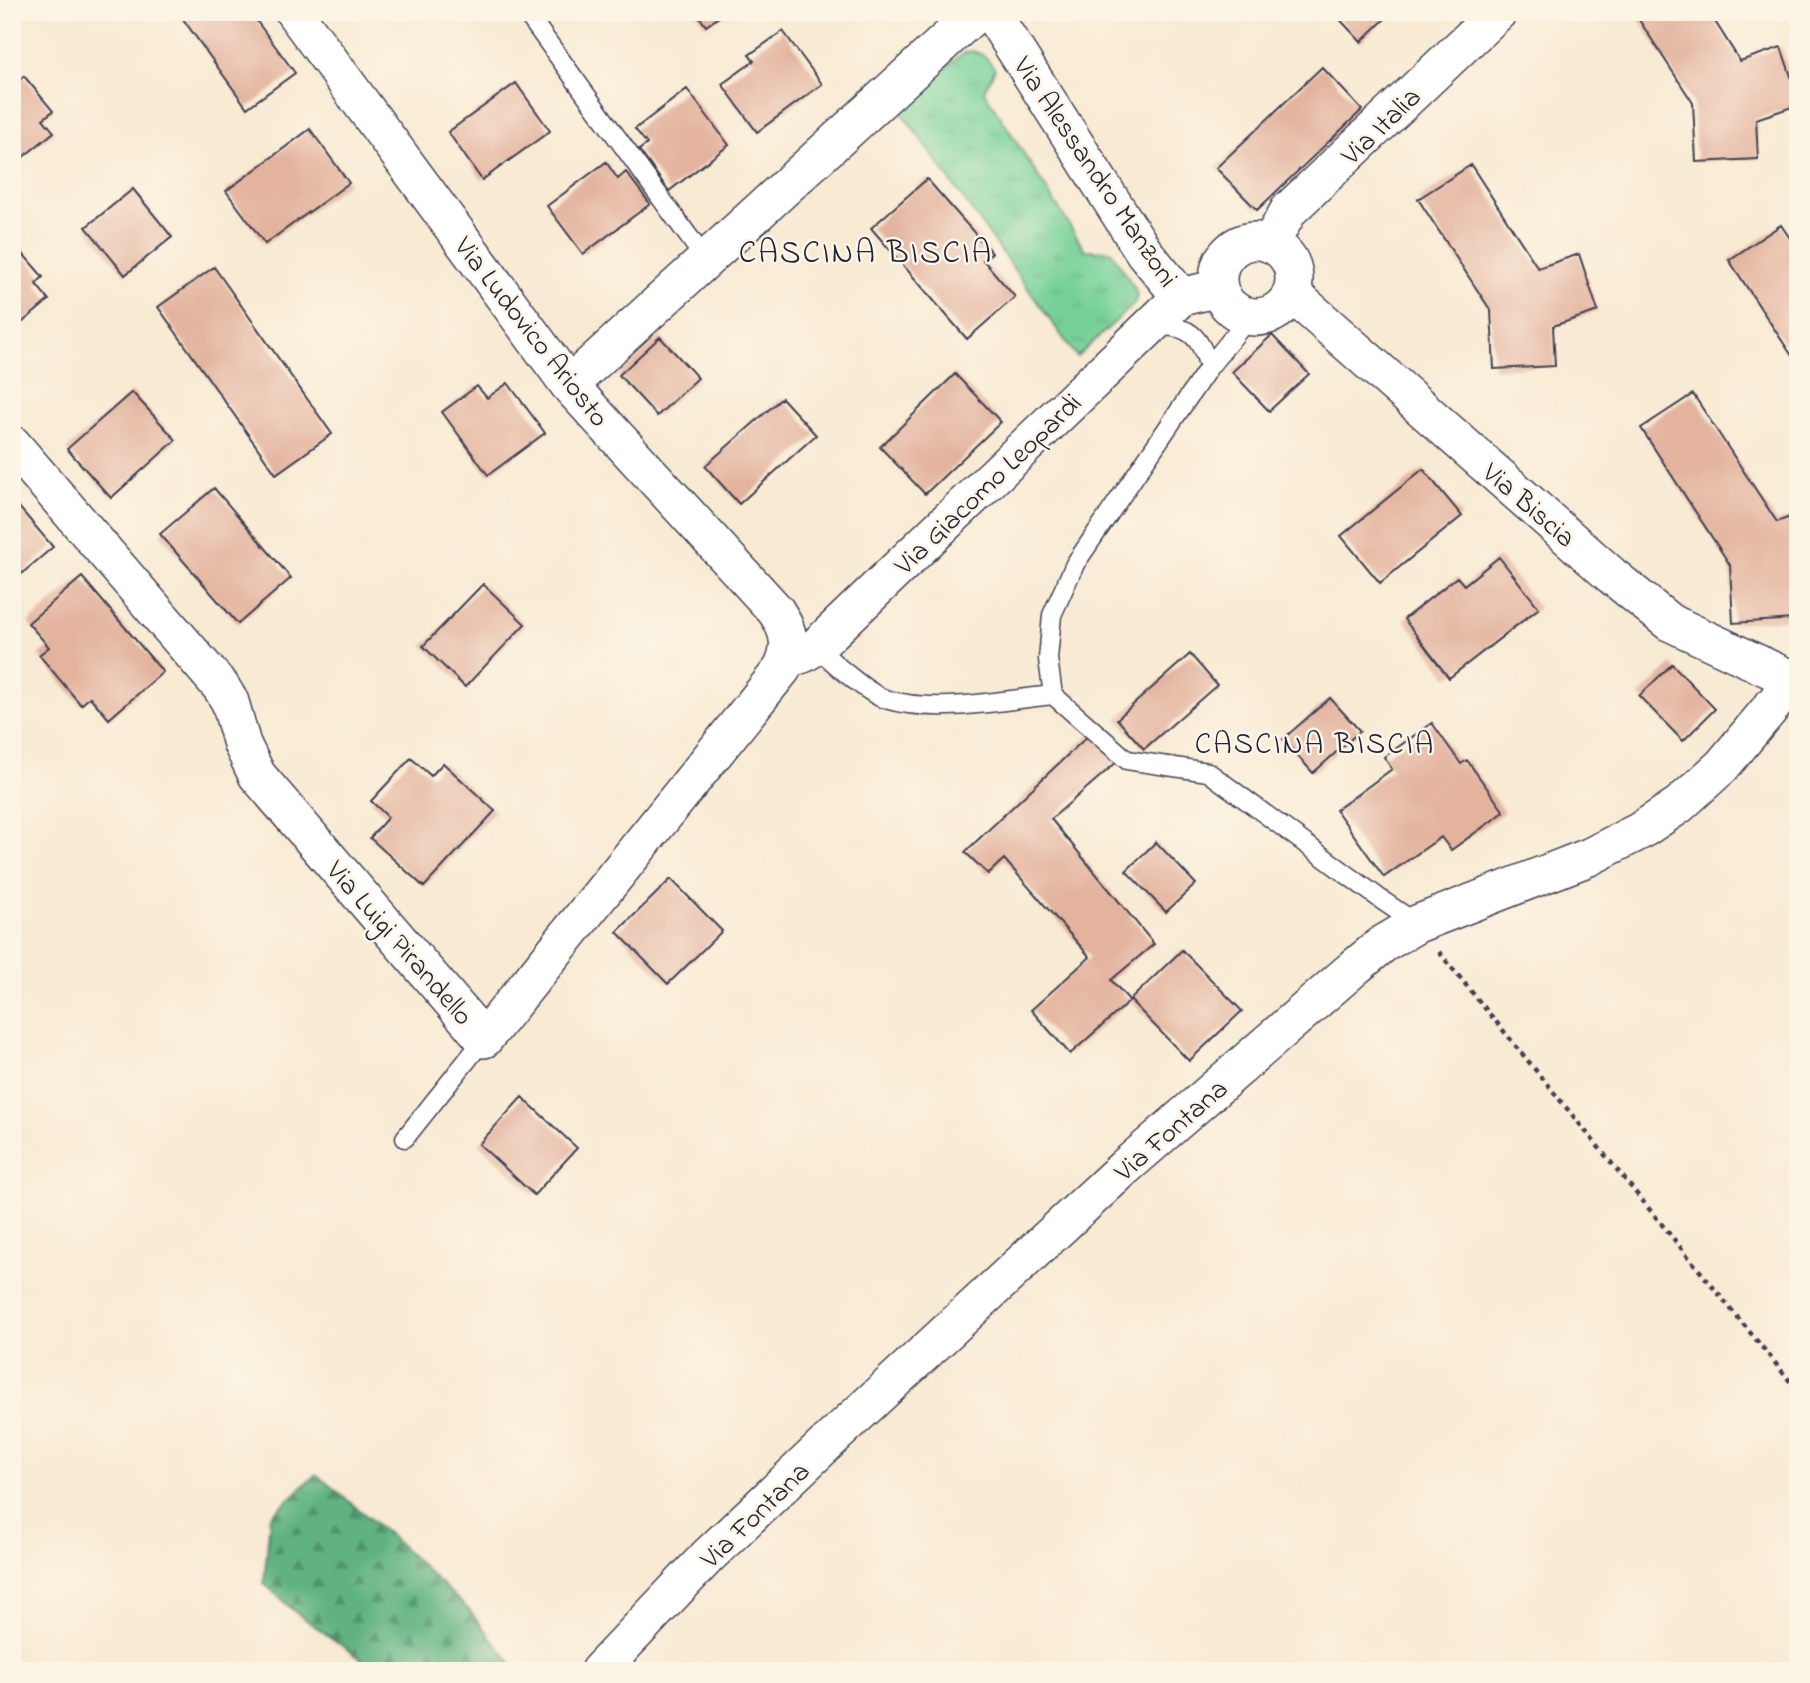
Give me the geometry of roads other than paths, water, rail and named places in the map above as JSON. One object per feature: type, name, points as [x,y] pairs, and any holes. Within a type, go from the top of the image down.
[{"type":"street","name":"Via Ludovico Ariosto","points":[[294,12],[569,385],[776,611],[798,647]]},
{"type":"street","points":[[569,385],[977,12]]},
{"type":"street","name":"Via Alessandro Manzoni","points":[[991,12],[1144,252],[1181,297],[1219,288]]},
{"type":"street","name":"Via Italia","points":[[1270,244],[1289,210],[1498,12]]},
{"type":"street","points":[[1247,242],[1270,244],[1280,249],[1288,258],[1294,281],[1291,293],[1275,312],[1250,316],[1230,307],[1219,288],[1218,276],[1226,255],[1236,247],[1247,242]]},
{"type":"street","name":"Via Biscia","points":[[1291,293],[1669,622],[1796,677]]},
{"type":"street","name":"Via Giacomo Leopardi","points":[[798,647],[1181,297]]},
{"type":"street","name":"Via Luigi Pirandello","points":[[12,444],[221,687],[230,702],[242,744],[257,775],[484,1039],[798,647]]},
{"type":"street","name":"Via Fontana","points":[[599,1671],[718,1547],[1125,1167],[1355,967],[1383,944],[1417,924],[1590,856],[1640,831],[1679,805],[1722,766],[1796,677]]},
{"type":"lane","points":[[526,12],[705,259]]},
{"type":"lane","points":[[1250,316],[1209,368],[1075,564],[1052,615],[1048,659],[1053,695],[1127,761],[1208,772],[1417,924]]},
{"type":"lane","points":[[1148,328],[1175,326],[1197,338],[1204,348],[1209,368]]},
{"type":"lane","points":[[798,647],[830,662],[883,699],[930,708],[1053,695]]},
{"type":"lane","points":[[405,1138],[484,1039]]},
{"type":"district","name":"CASCINA BISCIA","points":[[866,251]]},
{"type":"district","name":"CASCINA BISCIA","points":[[1315,743]]}]
